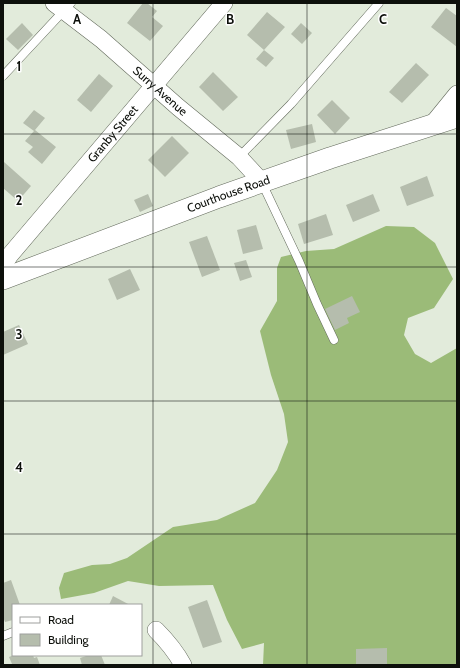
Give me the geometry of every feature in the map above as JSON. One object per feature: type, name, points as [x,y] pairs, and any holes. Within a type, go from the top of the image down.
[{"type":"street","name":"Granby Street","points":[[3,266],[10,255],[224,3]]},
{"type":"street","name":"Surry Avenue","points":[[63,6],[153,85],[239,157],[262,182]]},
{"type":"street","points":[[431,126],[457,94]]},
{"type":"street","name":"Courthouse Road","points":[[3,279],[219,197],[457,117]]},
{"type":"street","points":[[156,630],[169,644],[183,665]]},
{"type":"lane","points":[[239,157],[291,104],[379,3]]},
{"type":"lane","points":[[3,76],[63,6]]},
{"type":"lane","points":[[262,182],[334,340]]},
{"type":"green space","points":[[386,226],[414,227],[435,243],[453,279],[434,308],[408,318],[404,335],[415,354],[431,363],[457,348],[457,665],[263,665],[264,643],[242,649],[227,620],[213,585],[159,586],[128,581],[94,593],[61,599],[59,588],[64,573],[92,565],[110,564],[127,558],[173,527],[217,520],[255,503],[277,470],[288,442],[284,414],[271,375],[260,331],[277,301],[277,268],[281,257],[306,251],[334,249]]},
{"type":"building","points":[[143,3],[147,3],[157,11],[152,17],[163,26],[150,41],[127,23]]},
{"type":"building","points":[[446,8],[457,16],[457,47],[431,27]]},
{"type":"building","points":[[267,12],[285,27],[264,50],[247,35]]},
{"type":"building","points":[[22,23],[33,35],[18,50],[6,39]]},
{"type":"building","points":[[301,23],[312,33],[302,44],[291,34]]},
{"type":"building","points":[[264,50],[274,58],[266,67],[256,59]]},
{"type":"building","points":[[416,63],[429,75],[402,103],[389,92]]},
{"type":"building","points":[[213,72],[238,97],[223,111],[199,87]]},
{"type":"building","points":[[99,74],[113,86],[91,112],[77,100]]},
{"type":"building","points":[[332,100],[350,118],[335,134],[317,115]]},
{"type":"building","points":[[34,110],[45,118],[35,130],[56,147],[42,164],[28,152],[33,147],[25,141],[34,131],[23,123]]},
{"type":"building","points":[[312,124],[316,142],[291,149],[286,130]]},
{"type":"building","points":[[172,136],[189,153],[165,177],[148,160]]},
{"type":"building","points":[[4,162],[31,186],[18,201],[3,188]]},
{"type":"building","points":[[427,176],[434,196],[407,206],[400,187]]},
{"type":"building","points":[[148,194],[153,206],[140,212],[134,200]]},
{"type":"building","points":[[373,194],[380,211],[353,222],[346,205]]},
{"type":"building","points":[[326,214],[333,235],[304,244],[298,224]]},
{"type":"building","points":[[256,225],[263,249],[243,254],[237,230]]},
{"type":"building","points":[[207,236],[220,270],[202,277],[189,242]]},
{"type":"building","points":[[246,260],[252,277],[240,281],[234,263]]},
{"type":"building","points":[[130,269],[140,290],[117,300],[108,279]]},
{"type":"building","points":[[352,296],[360,312],[347,318],[349,323],[335,330],[325,309]]},
{"type":"building","points":[[19,325],[28,344],[3,355],[3,332]]},
{"type":"building","points":[[11,580],[20,604],[12,604],[12,620],[5,622],[3,617],[3,583]]},
{"type":"building","points":[[113,596],[128,604],[109,604]]},
{"type":"building","points":[[207,600],[222,642],[203,648],[188,607]]},
{"type":"building","points":[[387,648],[387,665],[356,665],[356,649]]},
{"type":"building","points":[[33,656],[34,658],[37,657],[40,665],[9,665],[12,664],[9,657]]},
{"type":"building","points":[[86,656],[101,656],[105,665],[82,665],[80,658]]}]
